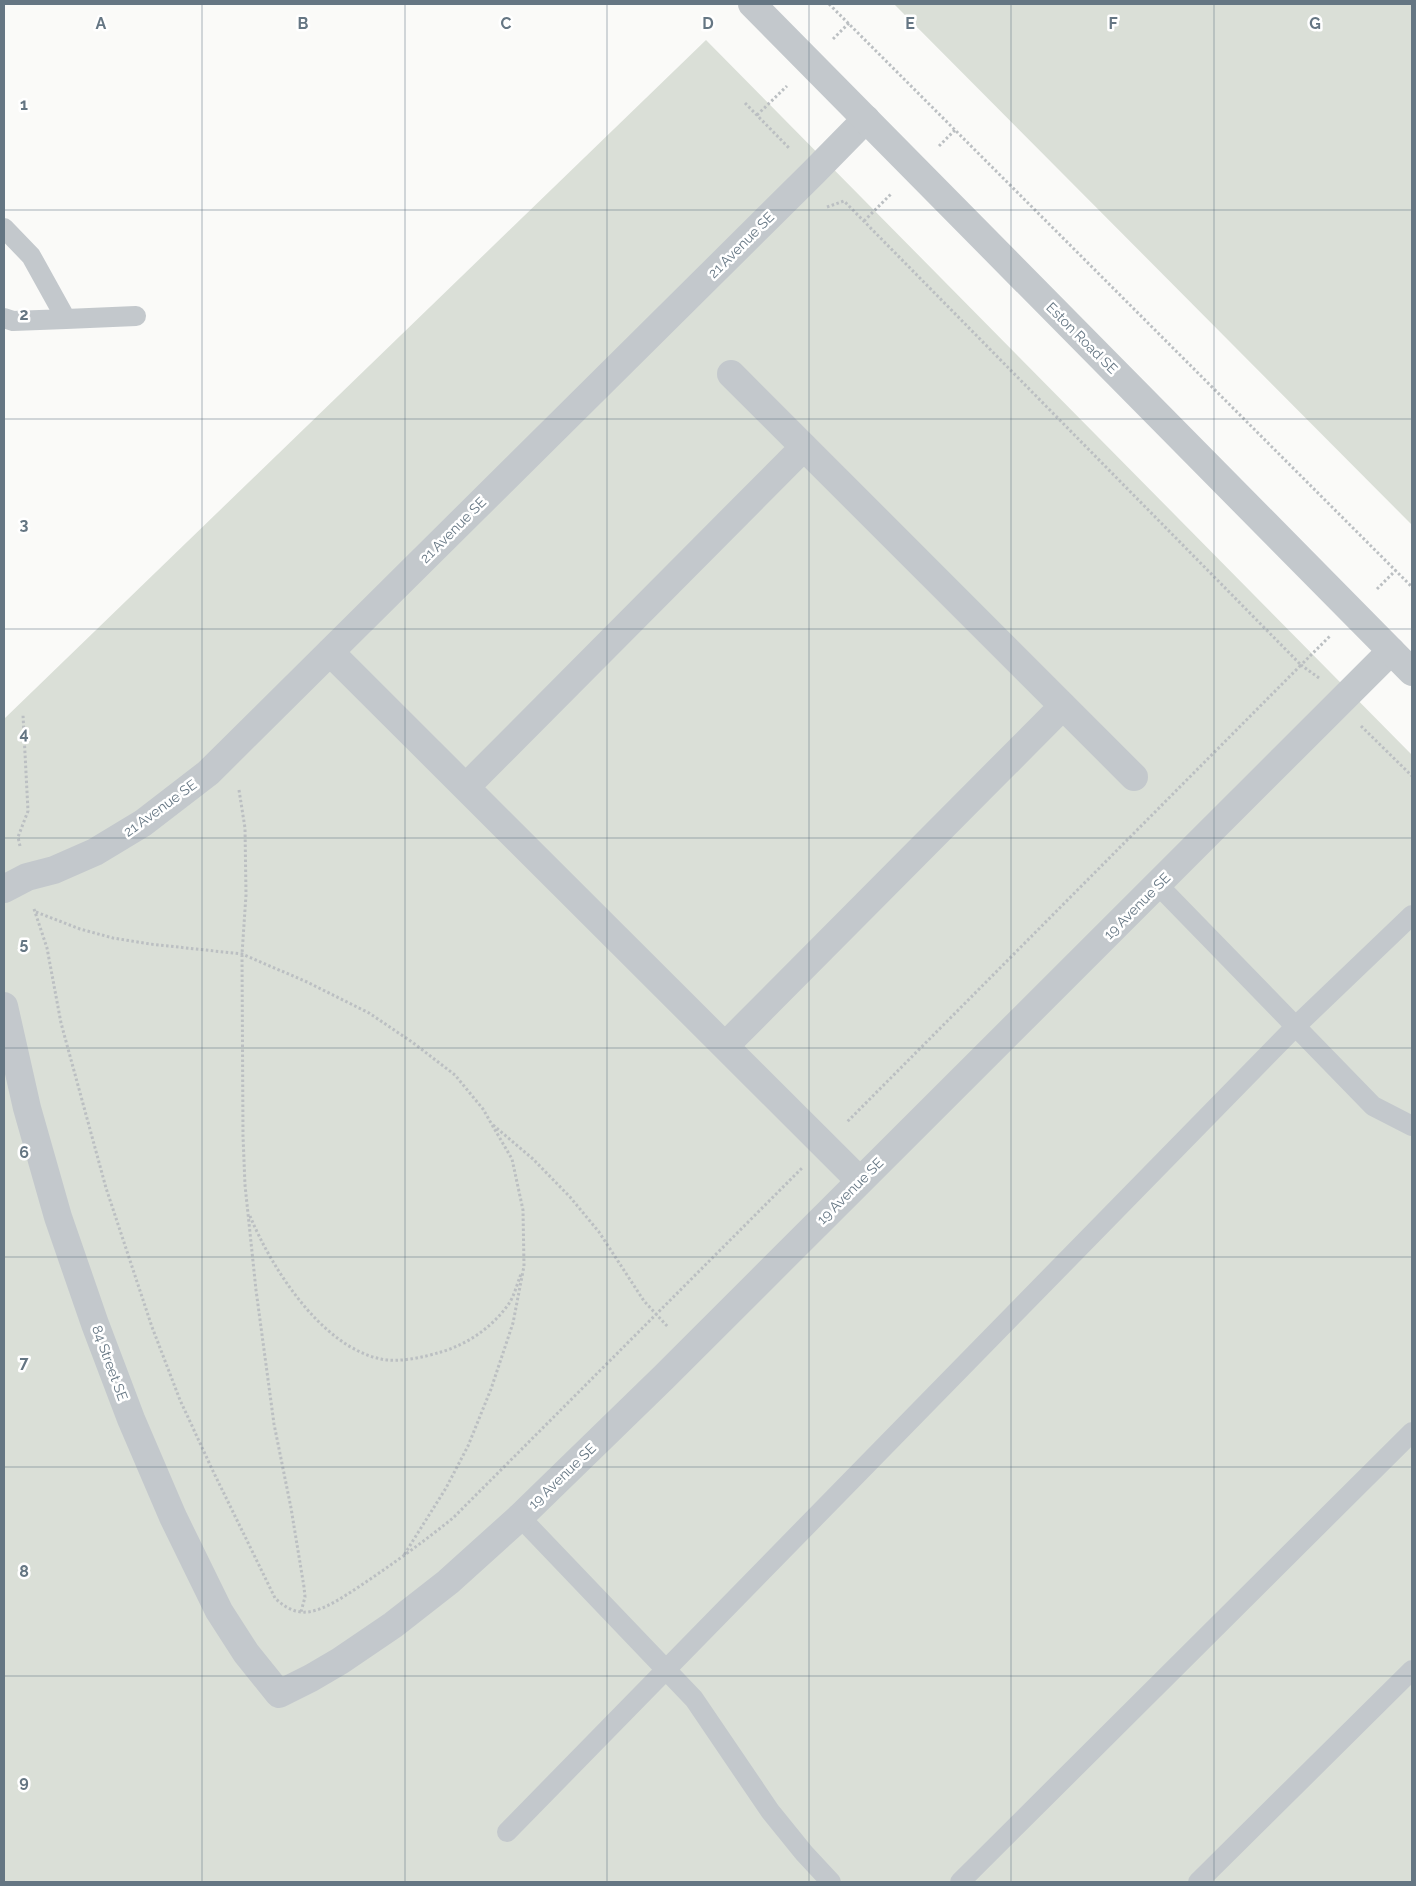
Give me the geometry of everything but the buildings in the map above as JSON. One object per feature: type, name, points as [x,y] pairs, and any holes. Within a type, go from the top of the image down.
[{"type":"street","name":"Eston Road SE","points":[[752,4],[1412,672]]},
{"type":"street","name":"21 Avenue SE","points":[[4,889],[27,877],[54,870],[95,852],[143,823],[208,773],[866,119]]},
{"type":"street","points":[[730,374],[1134,777]]},
{"type":"street","points":[[466,788],[804,447]]},
{"type":"street","name":"19 Avenue SE","points":[[279,1694],[340,1661],[392,1625],[448,1582],[520,1517],[1158,885],[1340,700],[1391,651]]},
{"type":"street","points":[[330,652],[860,1181]]},
{"type":"street","points":[[725,1046],[1063,706]]},
{"type":"street","name":"84 Street SE","points":[[4,1006],[27,1108],[58,1217],[95,1324],[131,1419],[173,1517],[219,1611],[246,1653],[279,1694]]},
{"type":"lane","points":[[4,228],[31,256],[66,319]]},
{"type":"lane","points":[[4,318],[12,321],[136,316]]},
{"type":"lane","points":[[1158,885],[1373,1106],[1412,1126]]},
{"type":"lane","points":[[507,1832],[1296,1026],[1412,915]]},
{"type":"lane","points":[[960,1882],[1412,1432]]},
{"type":"lane","points":[[520,1517],[694,1699],[770,1811],[804,1854],[831,1882]]},
{"type":"lane","points":[[1198,1882],[1412,1670]]},
{"type":"path","points":[[829,4],[1412,587]]},
{"type":"path","points":[[836,36],[849,23]]},
{"type":"path","points":[[757,115],[775,98]]},
{"type":"path","points":[[745,103],[781,140]]},
{"type":"path","points":[[943,143],[955,130]]},
{"type":"path","points":[[864,221],[880,204]]},
{"type":"path","points":[[1382,583],[1396,570]]},
{"type":"path","points":[[1301,665],[1320,645]]},
{"type":"path","points":[[18,837],[28,811],[23,715]]},
{"type":"path","points":[[1363,729],[1412,776]]},
{"type":"path","points":[[238,787],[245,828],[246,895],[242,954],[243,1136],[248,1212],[274,1424],[291,1508],[304,1587],[305,1597],[301,1612]]},
{"type":"path","points":[[35,912],[80,929],[112,938],[242,954],[307,982],[369,1013],[455,1074],[491,1122],[512,1159],[523,1210],[524,1266],[513,1322],[491,1389],[468,1446],[446,1488],[403,1557]]},
{"type":"path","points":[[491,1122],[533,1159],[570,1197],[599,1232],[644,1301],[673,1331]]},
{"type":"path","points":[[248,1212],[273,1262],[324,1328],[356,1350],[382,1360],[430,1356],[458,1347],[487,1328],[509,1304],[524,1266]]},
{"type":"shaded area","points":[[894,4],[1412,4],[1412,525]]},
{"type":"shaded area","points":[[706,40],[1412,755],[1412,1882],[4,1882],[4,719]]}]
